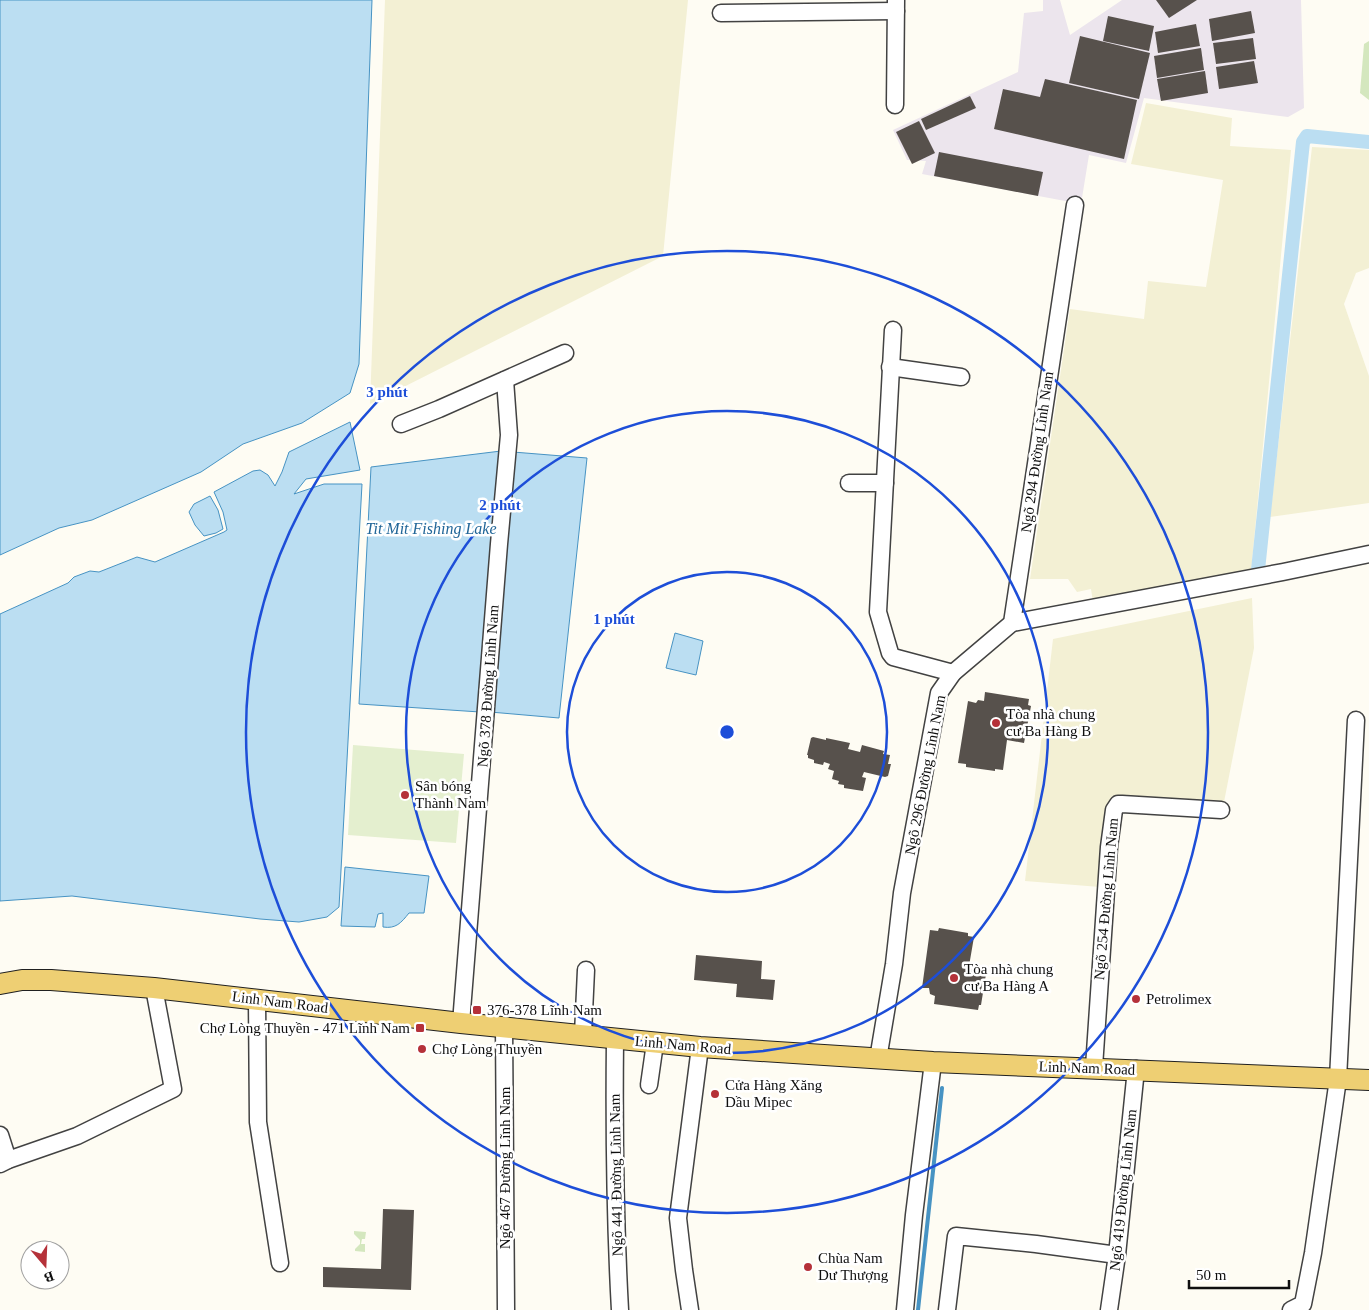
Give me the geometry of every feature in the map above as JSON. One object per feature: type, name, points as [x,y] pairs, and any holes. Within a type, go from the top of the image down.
[{"type":"main road","name":"Linh Nam Road","points":[[0,984],[22,980],[51,980],[154,988],[461,1023],[700,1047],[933,1062],[1094,1067],[1369,1080]]},
{"type":"street","points":[[721,14],[781,6],[896,5],[895,105]]},
{"type":"street","name":"Ngõ 294 Đường Lĩnh Nam","points":[[1012,624],[1075,205]]},
{"type":"street","points":[[893,330],[878,612],[890,654],[899,660],[953,673],[1012,624],[1369,554]]},
{"type":"street","points":[[401,424],[565,353]]},
{"type":"street","points":[[890,367],[961,377]]},
{"type":"street","name":"Ngõ 378 Đường Lĩnh Nam","points":[[461,1023],[509,435],[505,380]]},
{"type":"street","points":[[848,483],[884,483]]},
{"type":"street","name":"Ngõ 296 Đường Lĩnh Nam","points":[[878,1059],[894,964],[902,892],[939,693],[953,673]]},
{"type":"street","points":[[1291,1310],[1303,1304],[1313,1253],[1338,1079],[1356,720]]},
{"type":"street","name":"Ngõ 254 Đường Lĩnh Nam","points":[[1094,1067],[1109,847],[1112,816],[1115,806],[1122,804],[1221,810]]},
{"type":"street","points":[[584,1034],[586,970]]},
{"type":"street","points":[[0,1135],[4,1162],[77,1136],[173,1089],[154,988]]},
{"type":"street","points":[[257,999],[258,1122],[280,1263]]},
{"type":"street","name":"Ngõ 467 Đường Lĩnh Nam","points":[[504,1026],[506,1310]]},
{"type":"street","name":"Ngõ 441 Đường Lĩnh Nam","points":[[616,1039],[614,1144],[616,1250],[620,1310]]},
{"type":"street","points":[[648,1085],[655,1043]]},
{"type":"street","points":[[690,1310],[678,1218],[700,1047]]},
{"type":"street","points":[[905,1310],[914,1215],[933,1062]]},
{"type":"street","name":"Ngõ 419 Đường Lĩnh Nam","points":[[1109,1310],[1118,1256],[1136,1070]]},
{"type":"street","points":[[947,1310],[956,1236],[1036,1244],[1118,1256]]},
{"type":"shaded area","points":[[385,0],[688,0],[663,256],[370,404]]},
{"type":"shaded area","points":[[1043,0],[1060,0],[1070,35],[1122,0],[1301,0],[1304,108],[1288,117],[1144,98],[1126,163],[1089,155],[1081,204],[922,174],[926,161],[907,160],[893,130],[1018,72],[1024,13],[1043,11]]},
{"type":"shaded area","points":[[1146,103],[1232,118],[1230,146],[1291,150],[1251,572],[1093,602],[1091,589],[1077,592],[1068,579],[1030,579],[1070,309],[1144,319],[1148,281],[1206,287],[1223,180],[1131,164]]},
{"type":"shaded area","points":[[1312,147],[1369,150],[1369,268],[1356,273],[1344,304],[1369,376],[1369,503],[1270,517]]},
{"type":"shaded area","points":[[1252,598],[1254,648],[1224,802],[1112,796],[1100,887],[1025,881],[1053,639]]},
{"type":"green space","points":[[1369,41],[1369,100],[1360,93],[1364,44]]},
{"type":"green space","name":"Sân bóng Thành Nam","points":[[353,745],[464,754],[456,843],[348,835]]},
{"type":"green space","points":[[354,1231],[366,1232],[365,1239],[362,1239],[361,1244],[365,1244],[365,1252],[355,1251],[360,1244],[360,1240],[354,1234]]},
{"type":"water","points":[[0,0],[372,0],[359,364],[350,393],[302,423],[243,444],[201,472],[92,520],[59,528],[0,555]]},
{"type":"water","points":[[350,422],[360,470],[306,479],[294,494],[324,484],[362,484],[339,907],[327,917],[299,922],[72,896],[0,901],[0,614],[90,571],[99,572],[137,557],[155,562],[224,532],[227,530],[223,512],[214,492],[253,471],[260,470],[268,475],[275,486],[289,452]]},
{"type":"water","name":"Tit Mit Fishing Lake","points":[[501,451],[480,712],[359,704],[371,467]]},
{"type":"water","points":[[513,452],[587,458],[559,718],[490,712]]},
{"type":"water","points":[[210,496],[218,510],[223,529],[204,536],[195,525],[189,512],[194,504]]},
{"type":"water","points":[[675,633],[703,641],[696,675],[666,668]]},
{"type":"water","points":[[345,867],[429,876],[424,913],[409,913],[401,922],[391,927],[383,927],[383,913],[378,914],[375,927],[341,926]]},
{"type":"building","points":[[1156,0],[1197,0],[1169,18]]},
{"type":"building","points":[[1251,11],[1255,33],[1212,41],[1209,19]]},
{"type":"building","points":[[1108,16],[1154,26],[1149,51],[1103,41]]},
{"type":"building","points":[[1196,24],[1200,46],[1158,53],[1155,32]]},
{"type":"building","points":[[1080,36],[1150,53],[1139,99],[1069,83]]},
{"type":"building","points":[[1253,38],[1256,59],[1216,64],[1213,43]]},
{"type":"building","points":[[1201,48],[1204,70],[1157,78],[1154,56]]},
{"type":"building","points":[[1254,61],[1258,83],[1219,89],[1216,67]]},
{"type":"building","points":[[1205,71],[1208,93],[1161,101],[1157,79]]},
{"type":"building","points":[[1045,79],[1137,100],[1124,159],[994,129],[1003,89],[1040,97]]},
{"type":"building","points":[[970,96],[976,108],[926,130],[921,119]]},
{"type":"building","points":[[919,121],[935,153],[912,164],[896,132]]},
{"type":"building","points":[[939,152],[1043,172],[1038,196],[934,176]]},
{"type":"building","name":"Tòa nhà chung cư Ba Hàng B","points":[[985,692],[1029,699],[1028,705],[1031,706],[1024,743],[1007,740],[1003,770],[995,769],[995,771],[966,767],[966,764],[958,763],[968,701],[976,703],[978,700],[984,701]]},
{"type":"building","points":[[811,738],[850,743],[848,749],[860,752],[862,745],[884,751],[883,754],[890,755],[888,764],[891,764],[888,776],[864,772],[862,777],[866,778],[863,791],[844,788],[844,785],[838,784],[839,781],[832,779],[834,771],[828,769],[830,764],[824,762],[823,765],[814,763],[814,760],[808,758]]},
{"type":"building","name":"Tòa nhà chung cư Ba Hàng A","points":[[939,928],[968,933],[968,936],[974,937],[969,966],[987,968],[981,1005],[979,1005],[978,1010],[934,1004],[935,996],[930,994],[929,988],[922,988],[930,930],[938,931]]},
{"type":"building","points":[[696,955],[762,961],[761,979],[775,980],[773,1000],[736,997],[737,984],[694,980]]},
{"type":"building","points":[[383,1209],[414,1210],[411,1290],[323,1287],[323,1267],[381,1269]]},
{"type":"waterway","points":[[1258,570],[1303,142],[1307,136],[1369,142]]},
{"type":"waterway","points":[[918,1310],[942,1088]]},
{"type":"place","name":"Tòa nhà chung cư Ba Hàng B","points":[[996,723]]},
{"type":"place","name":"Sân bóng Thành Nam","points":[[405,795]]},
{"type":"place","name":"Tòa nhà chung cư Ba Hàng A","points":[[954,978]]},
{"type":"place","name":"Petrolimex","points":[[1136,999]]},
{"type":"place","name":"376-378 Lĩnh Nam","points":[[477,1010]]},
{"type":"place","name":"Chợ Lòng Thuyền - 471 Lĩnh Nam","points":[[420,1028]]},
{"type":"place","name":"Chợ Lòng Thuyền","points":[[422,1049]]},
{"type":"place","name":"Cửa Hàng Xăng Dầu Mipec","points":[[715,1094]]},
{"type":"place","name":"Chùa Nam Dư Thượng","points":[[808,1267]]}]
